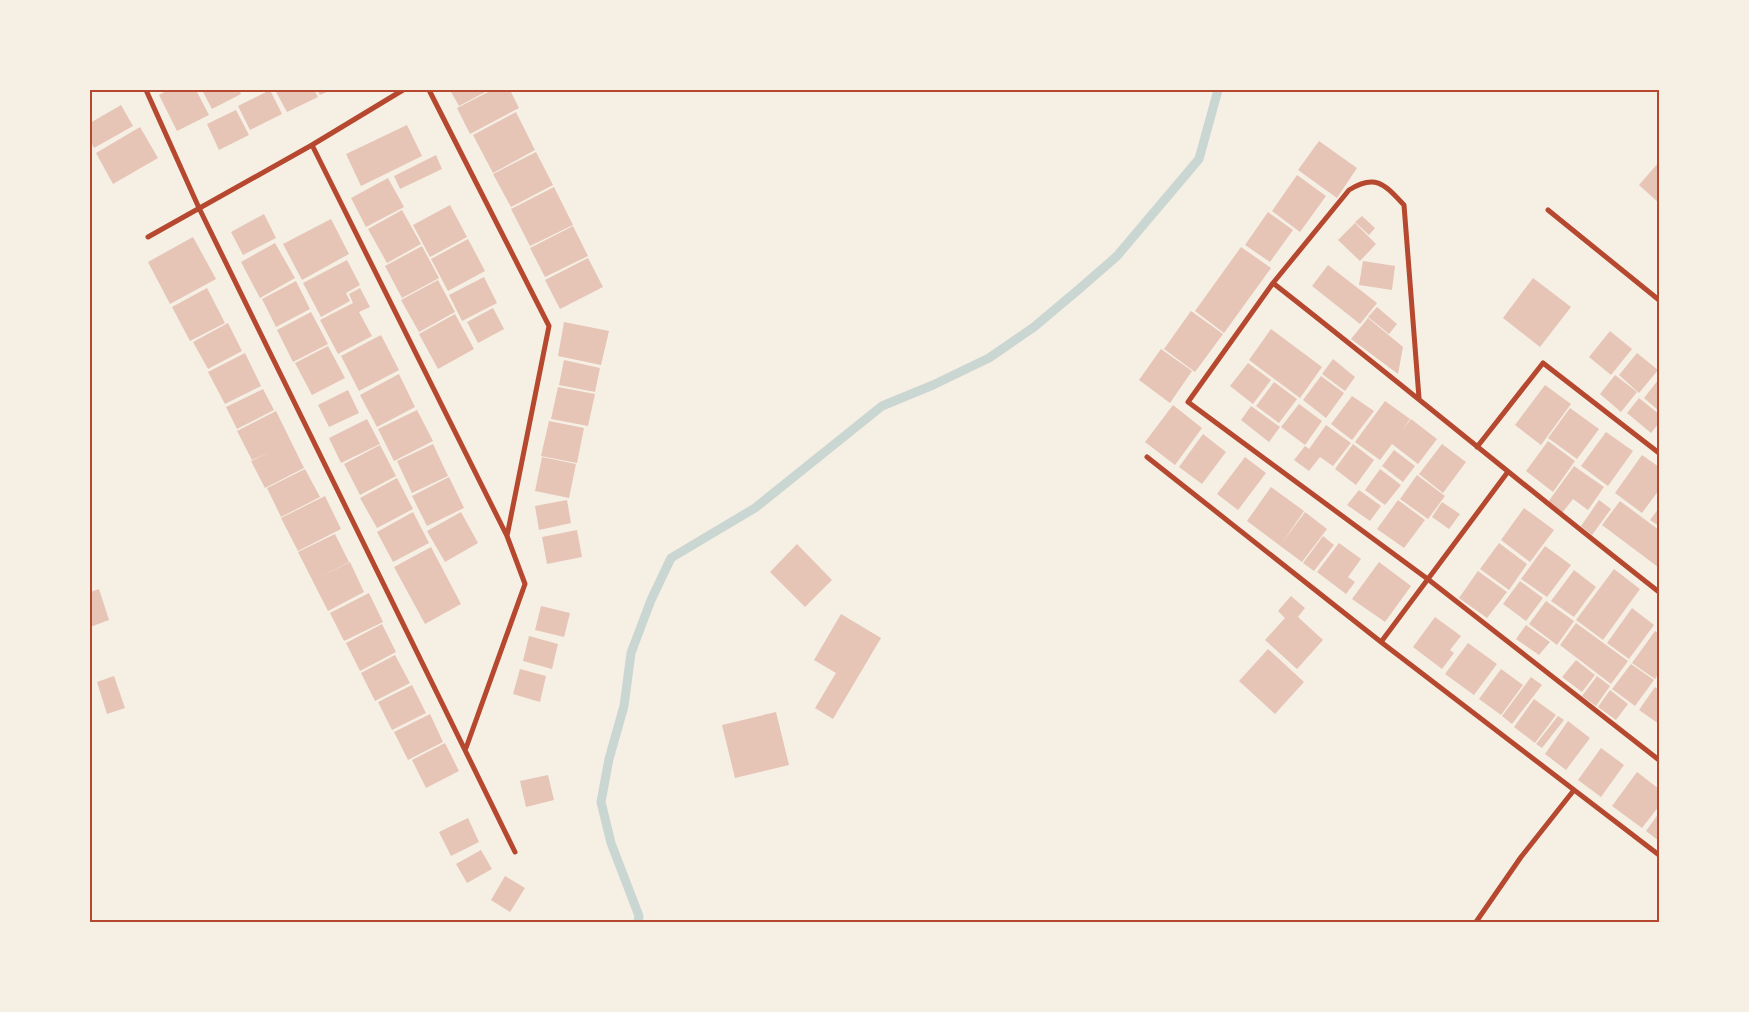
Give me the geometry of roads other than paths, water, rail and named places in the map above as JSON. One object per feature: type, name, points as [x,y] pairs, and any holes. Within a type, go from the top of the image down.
[{"type":"street","points":[[146,90],[199,208],[466,748],[515,852]]},
{"type":"street","points":[[148,237],[312,145],[403,90]]},
{"type":"street","points":[[429,90],[549,326],[507,536]]},
{"type":"street","points":[[312,145],[507,536],[525,584],[466,748]]},
{"type":"street","points":[[1419,398],[1404,205],[1387,187],[1375,181],[1362,182],[1349,190],[1273,283],[1188,402],[1429,580],[1659,760]]},
{"type":"street","points":[[1548,210],[1659,300]]},
{"type":"street","points":[[1273,283],[1419,398],[1507,473],[1659,592]]},
{"type":"street","points":[[1477,447],[1543,363],[1659,452]]},
{"type":"street","points":[[1148,457],[1381,642],[1659,856]]},
{"type":"street","points":[[1381,642],[1507,473]]},
{"type":"street","points":[[1476,922],[1521,857],[1574,790]]},
{"type":"waterway","points":[[638,922],[639,916],[611,843],[601,802],[609,759],[624,706],[631,653],[651,600],[671,558],[755,508],[882,406],[933,385],[989,358],[1034,327],[1078,290],[1117,256],[1199,159],[1218,90]]}]
